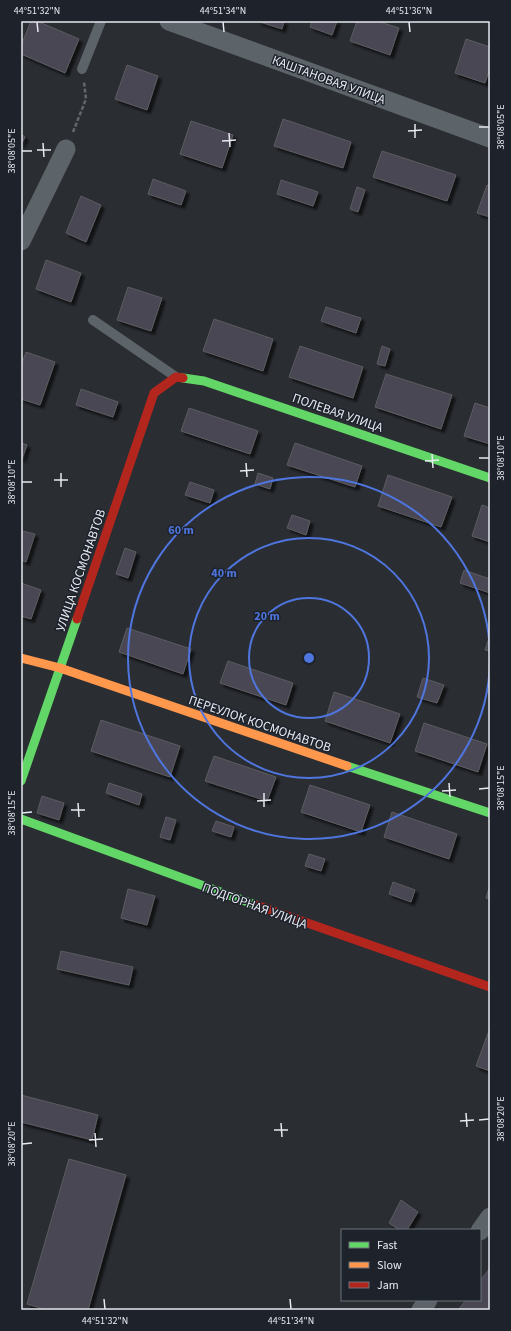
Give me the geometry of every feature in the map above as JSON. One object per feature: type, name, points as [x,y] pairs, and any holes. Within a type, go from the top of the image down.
[{"type":"street","name":"КАШТАНОВАЯ УЛИЦА","points":[[169,21],[490,138]]},
{"type":"street","points":[[21,241],[66,149]]},
{"type":"street","name":"ПОЛЕВАЯ УЛИЦА","points":[[176,377],[204,381],[490,478]]},
{"type":"street","name":"УЛИЦА КОСМОНАВТОВ","points":[[21,781],[154,393],[176,377]]},
{"type":"street","name":"ПЕРЕУЛОК КОСМОНАВТОВ","points":[[21,658],[60,668],[386,779],[490,812]]},
{"type":"street","name":"ПОДГОРНАЯ УЛИЦА","points":[[21,819],[261,907],[490,987]]},
{"type":"street","points":[[481,1230],[490,1217]]},
{"type":"street","points":[[420,1310],[427,1301]]},
{"type":"lane","points":[[82,69],[101,21]]},
{"type":"lane","points":[[93,320],[176,377]]},
{"type":"path","points":[[66,149],[86,99],[82,69]]},
{"type":"building","points":[[31,21],[37,21],[79,39],[65,73],[21,54],[21,46]]},
{"type":"building","points":[[257,21],[284,21],[282,29]]},
{"type":"building","points":[[312,21],[337,21],[332,35],[310,27]]},
{"type":"building","points":[[357,21],[377,21],[399,28],[390,55],[350,41]]},
{"type":"building","points":[[466,39],[490,47],[490,68],[485,83],[455,73]]},
{"type":"building","points":[[127,65],[158,76],[147,110],[115,99]]},
{"type":"building","points":[[283,119],[351,142],[343,168],[274,146]]},
{"type":"building","points":[[191,121],[233,135],[222,168],[180,154]]},
{"type":"building","points":[[21,134],[25,137],[21,145]]},
{"type":"building","points":[[382,151],[456,175],[447,201],[373,177]]},
{"type":"building","points":[[153,179],[186,191],[181,205],[148,194]]},
{"type":"building","points":[[281,180],[318,192],[313,206],[277,194]]},
{"type":"building","points":[[487,185],[490,186],[490,217],[477,213]]},
{"type":"building","points":[[357,187],[365,190],[358,212],[350,209]]},
{"type":"building","points":[[81,196],[101,205],[86,242],[66,233]]},
{"type":"building","points":[[46,260],[81,273],[71,302],[36,289]]},
{"type":"building","points":[[128,287],[162,298],[151,331],[117,320]]},
{"type":"building","points":[[326,307],[361,318],[356,333],[321,321]]},
{"type":"building","points":[[214,319],[273,339],[263,371],[203,351]]},
{"type":"building","points":[[300,346],[363,367],[353,398],[289,377]]},
{"type":"building","points":[[382,346],[390,349],[385,366],[377,364]]},
{"type":"building","points":[[26,352],[55,362],[40,405],[21,399],[21,366]]},
{"type":"building","points":[[386,374],[452,395],[441,429],[375,407]]},
{"type":"building","points":[[81,389],[118,402],[113,417],[76,405]]},
{"type":"building","points":[[475,403],[490,408],[490,444],[464,436]]},
{"type":"building","points":[[189,408],[258,431],[250,454],[181,431]]},
{"type":"building","points":[[21,443],[27,445],[22,459],[21,459]]},
{"type":"building","points":[[295,443],[362,466],[355,487],[287,465]]},
{"type":"building","points":[[258,473],[273,478],[270,489],[255,484]]},
{"type":"building","points":[[388,475],[452,497],[441,527],[378,506]]},
{"type":"building","points":[[190,482],[214,490],[210,503],[185,495]]},
{"type":"building","points":[[482,505],[490,508],[490,542],[472,536]]},
{"type":"building","points":[[292,515],[310,521],[306,535],[287,528]]},
{"type":"building","points":[[23,531],[35,534],[26,562],[21,560],[21,537]]},
{"type":"building","points":[[125,548],[136,552],[128,578],[116,574]]},
{"type":"building","points":[[464,570],[490,579],[490,593],[460,583]]},
{"type":"building","points":[[21,583],[41,590],[31,619],[21,616]]},
{"type":"building","points":[[127,628],[191,649],[183,674],[119,652]]},
{"type":"building","points":[[490,635],[490,651],[485,650]]},
{"type":"building","points":[[228,661],[293,683],[286,705],[220,683]]},
{"type":"building","points":[[423,678],[444,685],[437,703],[417,697]]},
{"type":"building","points":[[334,692],[400,714],[390,743],[325,721]]},
{"type":"building","points":[[101,720],[180,746],[170,777],[91,751]]},
{"type":"building","points":[[424,723],[487,744],[478,772],[415,751]]},
{"type":"building","points":[[214,756],[276,777],[267,801],[205,781]]},
{"type":"building","points":[[109,783],[142,794],[139,805],[106,793]]},
{"type":"building","points":[[310,785],[370,805],[361,832],[301,812]]},
{"type":"building","points":[[42,796],[64,803],[59,820],[37,813]]},
{"type":"building","points":[[392,812],[457,834],[449,859],[384,837]]},
{"type":"building","points":[[166,817],[176,820],[170,840],[160,837]]},
{"type":"building","points":[[216,821],[234,827],[231,837],[212,831]]},
{"type":"building","points":[[309,854],[325,859],[321,871],[305,866]]},
{"type":"building","points":[[393,882],[415,890],[411,902],[389,894]]},
{"type":"building","points":[[490,888],[490,899],[486,898]]},
{"type":"building","points":[[128,889],[155,896],[147,925],[121,918]]},
{"type":"building","points":[[61,951],[133,967],[129,985],[57,969]]},
{"type":"building","points":[[490,1028],[490,1071],[476,1066]]},
{"type":"building","points":[[21,1095],[98,1115],[92,1140],[21,1122]]},
{"type":"building","points":[[69,1159],[126,1175],[88,1310],[47,1310],[27,1304]]},
{"type":"building","points":[[401,1200],[418,1212],[408,1229],[398,1229],[389,1223]]},
{"type":"building","points":[[490,1268],[490,1310],[458,1310],[465,1301],[481,1301],[481,1280]]},
{"type":"traffic: fast","points":[[183,378],[204,381],[490,478]]},
{"type":"traffic: fast","points":[[21,781],[77,619]]},
{"type":"traffic: fast","points":[[347,766],[490,813]]},
{"type":"traffic: fast","points":[[21,819],[256,905]]},
{"type":"traffic: slow","points":[[21,658],[60,668],[347,766]]},
{"type":"traffic: jam","points":[[77,619],[154,393],[176,377],[183,378]]},
{"type":"traffic: jam","points":[[256,905],[490,987]]}]
